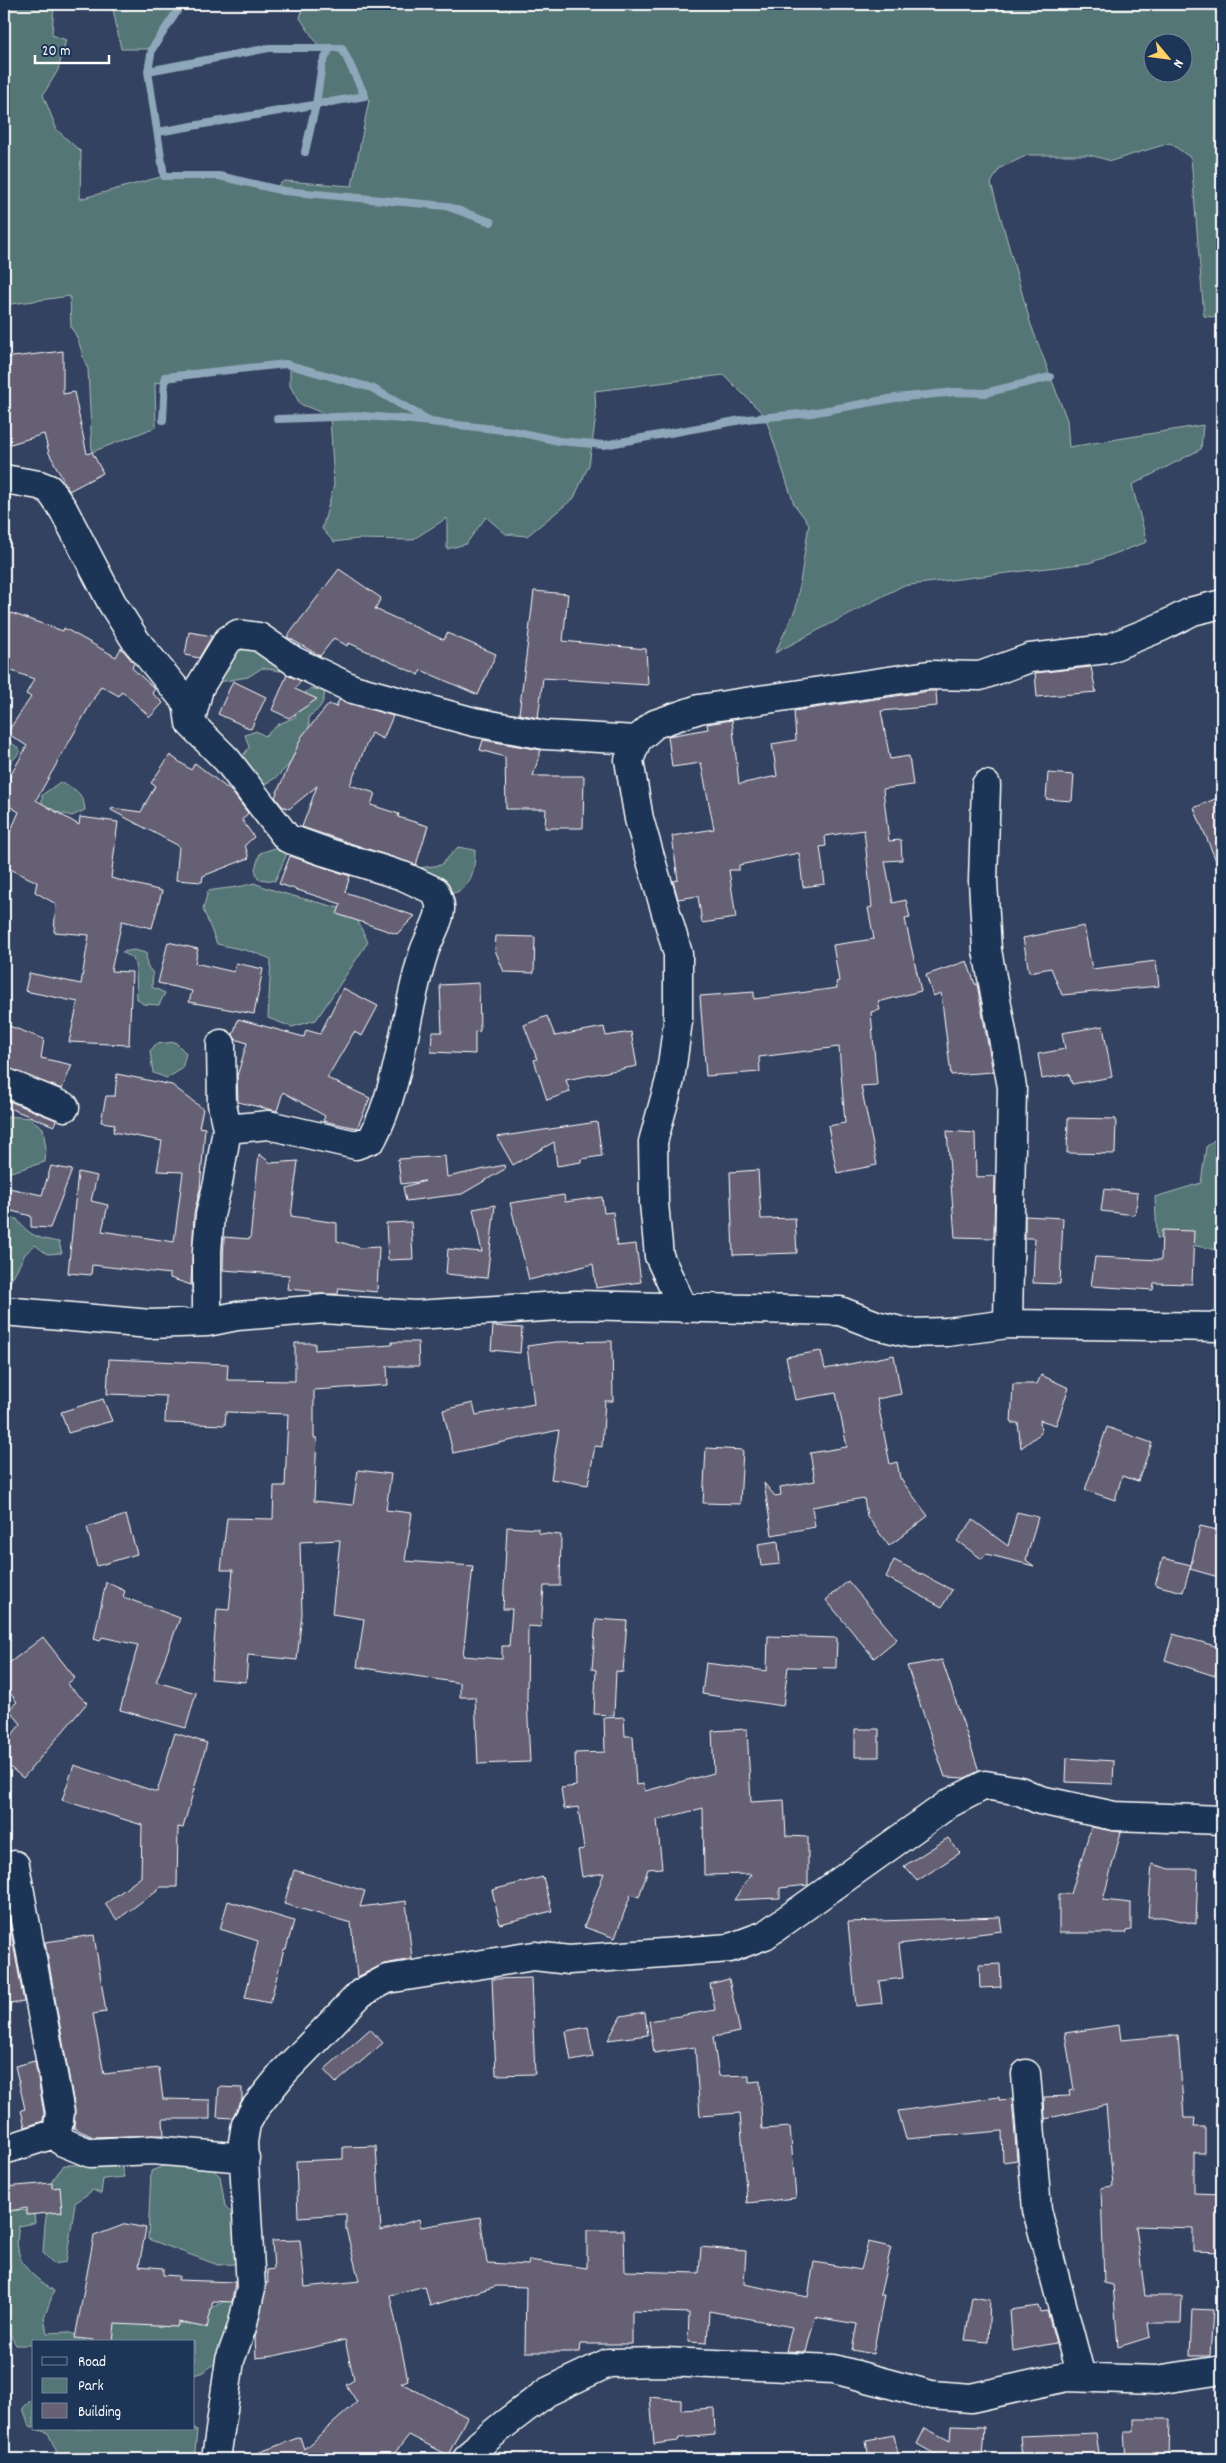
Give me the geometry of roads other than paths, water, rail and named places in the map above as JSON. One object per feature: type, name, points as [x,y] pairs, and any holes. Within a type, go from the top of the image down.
[{"type":"street","points":[[4,479],[39,485],[49,489],[63,509],[112,604],[136,641],[187,703],[190,723],[227,760],[287,838],[403,876],[435,890],[440,909],[424,952],[392,1090],[384,1115],[372,1139],[356,1144],[268,1125],[227,1129]]},
{"type":"street","points":[[684,1308],[659,1256],[654,1203],[653,1142],[670,1080],[678,1022],[678,954],[639,819],[629,760],[637,740],[655,724],[699,709],[929,675],[980,676],[1030,658],[1107,649],[1161,627],[1193,611],[1222,604]]},
{"type":"street","points":[[190,723],[200,688],[228,640],[238,634],[259,637],[294,661],[353,689],[465,720],[545,735],[637,740]]},
{"type":"street","points":[[986,785],[983,881],[987,950],[1012,1087],[1008,1324]]},
{"type":"street","points":[[207,1322],[207,1252],[210,1215],[218,1183],[227,1129],[222,1104],[222,1044]]},
{"type":"street","points":[[4,1082],[65,1107]]},
{"type":"street","points":[[4,1311],[150,1324],[207,1322],[236,1316],[323,1309],[415,1315],[576,1306],[840,1311],[876,1325],[909,1333],[947,1332],[1008,1324],[1222,1327]]},
{"type":"street","points":[[216,2459],[230,2360],[242,2327],[250,2288],[246,2158],[243,2142],[246,2124],[255,2108],[309,2044],[361,1992],[387,1979],[534,1956],[570,1960],[730,1948],[750,1942],[765,1934],[950,1803],[985,1785],[1020,1791],[1040,1800],[1114,1816],[1222,1820]]},
{"type":"street","points":[[15,1865],[60,2114],[56,2133],[63,2142],[90,2153],[152,2150],[246,2158]]},
{"type":"street","points":[[1026,2074],[1037,2210],[1081,2377]]},
{"type":"street","points":[[4,2150],[56,2133]]},
{"type":"street","points":[[467,2459],[480,2444],[547,2392],[608,2363],[664,2362],[834,2370],[931,2395],[971,2398],[1066,2377],[1156,2380],[1222,2370]]},
{"type":"waterway","points":[[182,4],[152,49],[148,71],[164,176],[219,176],[284,191],[446,206],[491,222]]},
{"type":"waterway","points":[[148,71],[269,48],[342,48],[365,96],[158,132]]},
{"type":"waterway","points":[[305,152],[316,104],[322,64],[330,48]]},
{"type":"waterway","points":[[163,420],[165,377],[286,364],[372,388],[428,420]]},
{"type":"waterway","points":[[277,419],[364,416],[403,419],[513,431],[559,441],[604,445],[747,419],[811,413],[895,398],[956,392],[985,393],[1050,377]]}]
